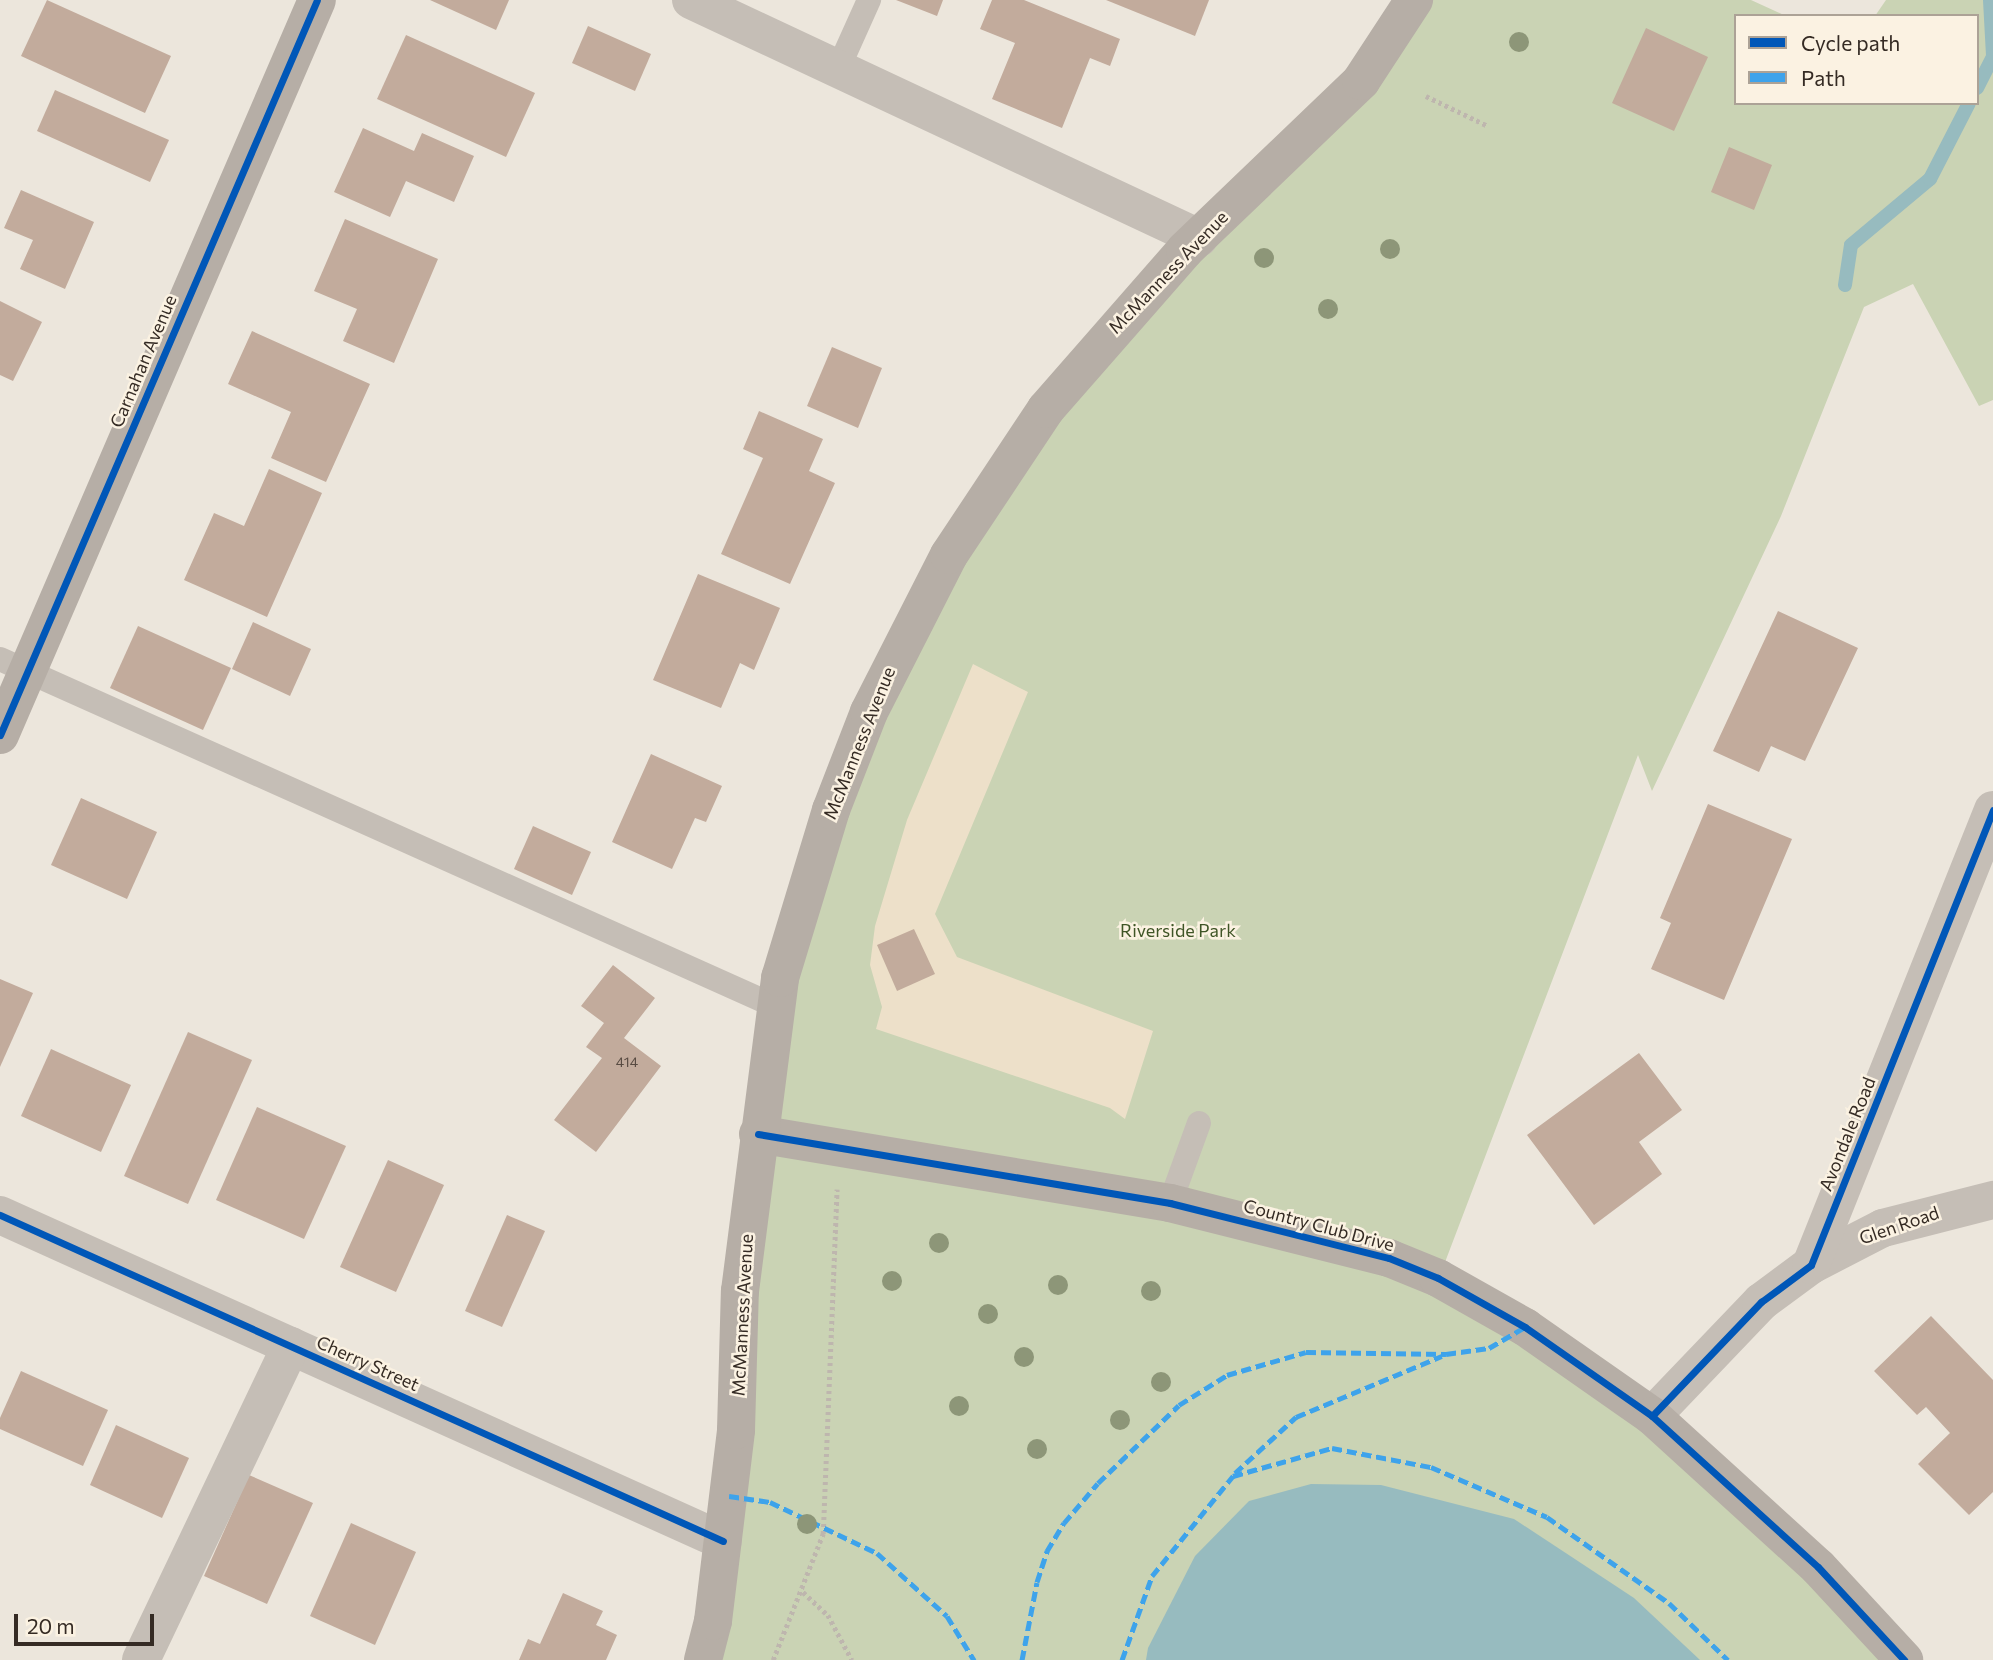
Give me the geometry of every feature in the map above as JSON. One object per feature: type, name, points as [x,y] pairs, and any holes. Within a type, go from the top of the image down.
[{"type":"street","name":"Carnahan Avenue","points":[[0,735],[13,665],[317,0]]},
{"type":"street","points":[[691,0],[1199,237]]},
{"type":"street","name":"McManness Avenue","points":[[703,1660],[713,1621],[736,1430],[740,1291],[775,1006],[797,910],[835,797],[899,648],[949,555],[1046,409],[1113,327],[1199,237],[1361,81],[1414,0]]},
{"type":"street","name":"Avondale Road","points":[[1811,1265],[1993,810]]},
{"type":"street","name":"Country Club Drive","points":[[758,1134],[839,1150],[1170,1203],[1389,1258],[1438,1278],[1525,1327],[1652,1416],[1818,1567],[1905,1660]]},
{"type":"street","name":"Glen Road","points":[[1811,1265],[1883,1228],[1993,1200]]},
{"type":"street","name":"Cherry Street","points":[[0,1214],[723,1541]]},
{"type":"street","points":[[1652,1416],[1762,1302],[1811,1265]]},
{"type":"street","points":[[141,1660],[291,1346]]},
{"type":"lane","points":[[838,69],[869,0]]},
{"type":"lane","points":[[13,665],[775,1006]]},
{"type":"lane","points":[[1170,1203],[1199,1123]]},
{"type":"path","points":[[1426,96],[1488,126]]},
{"type":"path","points":[[773,1660],[803,1592],[823,1534],[839,1150]]},
{"type":"path","points":[[803,1592],[828,1615],[852,1660]]},
{"type":"green space","name":"Riverside Park","points":[[1414,0],[1751,0],[1782,14],[1734,14],[1734,105],[1979,105],[1979,14],[1876,14],[1886,0],[1993,0],[1993,400],[1979,406],[1913,284],[1864,307],[1781,516],[1652,791],[1638,755],[1439,1278],[1525,1327],[1904,1660],[703,1660],[797,910],[1005,466]]},
{"type":"shaded area","points":[[973,664],[1028,692],[935,914],[957,957],[1153,1031],[1125,1119],[1110,1108],[876,1029],[882,1007],[870,965],[875,926],[907,820]]},
{"type":"water","points":[[1311,1484],[1381,1485],[1514,1519],[1634,1598],[1700,1660],[1146,1660],[1148,1648],[1195,1556],[1249,1501]]},
{"type":"building","points":[[47,0],[171,56],[145,113],[21,56]]},
{"type":"building","points":[[430,0],[509,0],[496,30]]},
{"type":"building","points":[[896,0],[943,0],[937,16]]},
{"type":"building","points":[[992,0],[1024,0],[1120,39],[1110,66],[1090,58],[1062,128],[992,99],[1015,43],[980,29]]},
{"type":"building","points":[[1106,0],[1209,0],[1195,36]]},
{"type":"building","points":[[588,26],[651,54],[635,91],[572,63]]},
{"type":"building","points":[[1646,28],[1708,57],[1674,131],[1612,103]]},
{"type":"building","points":[[406,35],[535,93],[506,157],[377,99]]},
{"type":"building","points":[[55,90],[169,140],[150,182],[37,131]]},
{"type":"building","points":[[363,128],[414,151],[422,133],[474,156],[454,202],[406,181],[390,217],[334,192]]},
{"type":"building","points":[[1729,147],[1772,165],[1754,210],[1711,192]]},
{"type":"building","points":[[21,190],[94,222],[65,289],[20,269],[33,240],[4,228]]},
{"type":"building","points":[[345,219],[438,259],[394,363],[343,341],[357,309],[314,291]]},
{"type":"building","points":[[0,301],[42,322],[13,381],[0,375]]},
{"type":"building","points":[[252,331],[370,384],[326,482],[271,458],[291,412],[228,384]]},
{"type":"building","points":[[832,347],[882,368],[858,428],[807,406]]},
{"type":"building","points":[[759,411],[823,439],[809,471],[835,483],[790,584],[721,554],[763,458],[743,449]]},
{"type":"building","points":[[269,469],[322,493],[267,617],[184,580],[214,513],[244,526]]},
{"type":"building","points":[[698,574],[780,608],[754,670],[740,663],[721,708],[653,680]]},
{"type":"building","points":[[1778,611],[1858,648],[1805,761],[1771,746],[1759,772],[1713,751]]},
{"type":"building","points":[[253,622],[311,649],[290,696],[232,669]]},
{"type":"building","points":[[138,626],[231,668],[203,730],[110,688]]},
{"type":"building","points":[[651,754],[722,786],[706,822],[695,818],[672,869],[612,842]]},
{"type":"building","points":[[81,798],[157,832],[127,899],[51,865]]},
{"type":"building","points":[[1708,804],[1792,839],[1724,1000],[1651,969],[1671,923],[1660,918]]},
{"type":"building","points":[[533,826],[591,852],[572,895],[514,869]]},
{"type":"building","points":[[914,929],[935,974],[897,991],[877,945]]},
{"type":"building","points":[[613,965],[655,998],[624,1038],[661,1066],[596,1152],[554,1120],[602,1058],[586,1047],[604,1023],[581,1006]]},
{"type":"building","points":[[0,979],[33,993],[0,1067]]},
{"type":"building","points":[[188,1032],[252,1060],[188,1204],[124,1176]]},
{"type":"building","points":[[51,1049],[131,1085],[101,1152],[21,1116]]},
{"type":"building","points":[[1639,1053],[1682,1110],[1639,1142],[1662,1174],[1594,1225],[1527,1135]]},
{"type":"building","points":[[257,1107],[346,1146],[304,1239],[216,1200]]},
{"type":"building","points":[[388,1160],[444,1185],[396,1292],[340,1267]]},
{"type":"building","points":[[507,1215],[545,1231],[502,1327],[465,1311]]},
{"type":"building","points":[[1931,1316],[1993,1380],[1993,1492],[1969,1515],[1918,1464],[1950,1433],[1926,1407],[1917,1415],[1874,1371]]},
{"type":"building","points":[[21,1371],[108,1410],[83,1466],[0,1429],[0,1418]]},
{"type":"building","points":[[116,1425],[189,1458],[162,1518],[90,1485]]},
{"type":"building","points":[[249,1475],[313,1503],[267,1604],[204,1576]]},
{"type":"building","points":[[351,1523],[416,1552],[375,1645],[310,1616]]},
{"type":"building","points":[[563,1593],[603,1611],[596,1625],[617,1635],[606,1660],[519,1660],[528,1639],[540,1644]]},
{"type":"waterway","points":[[1990,0],[1993,55]]},
{"type":"waterway","points":[[1979,84],[1993,57]]},
{"type":"waterway","points":[[1845,285],[1851,245],[1930,179],[1968,105]]},
{"type":"marked path","points":[[1022,1660],[1037,1582],[1047,1551],[1064,1523],[1098,1483],[1179,1405],[1227,1375],[1306,1352],[1446,1354],[1489,1348],[1525,1327]]},
{"type":"marked path","points":[[1235,1473],[1296,1417],[1442,1356]]},
{"type":"marked path","points":[[1122,1660],[1152,1576],[1233,1476],[1332,1448],[1431,1467],[1547,1517],[1669,1603],[1728,1660]]},
{"type":"marked path","points":[[729,1496],[770,1502],[877,1553],[947,1616],[974,1660]]},
{"type":"cycle path","points":[[0,735],[317,0]]},
{"type":"cycle path","points":[[1652,1416],[1761,1302],[1811,1265],[1993,810]]},
{"type":"cycle path","points":[[758,1134],[1170,1203],[1389,1258],[1438,1278],[1525,1327],[1652,1416],[1818,1567],[1904,1660]]},
{"type":"cycle path","points":[[0,1215],[723,1541]]}]
